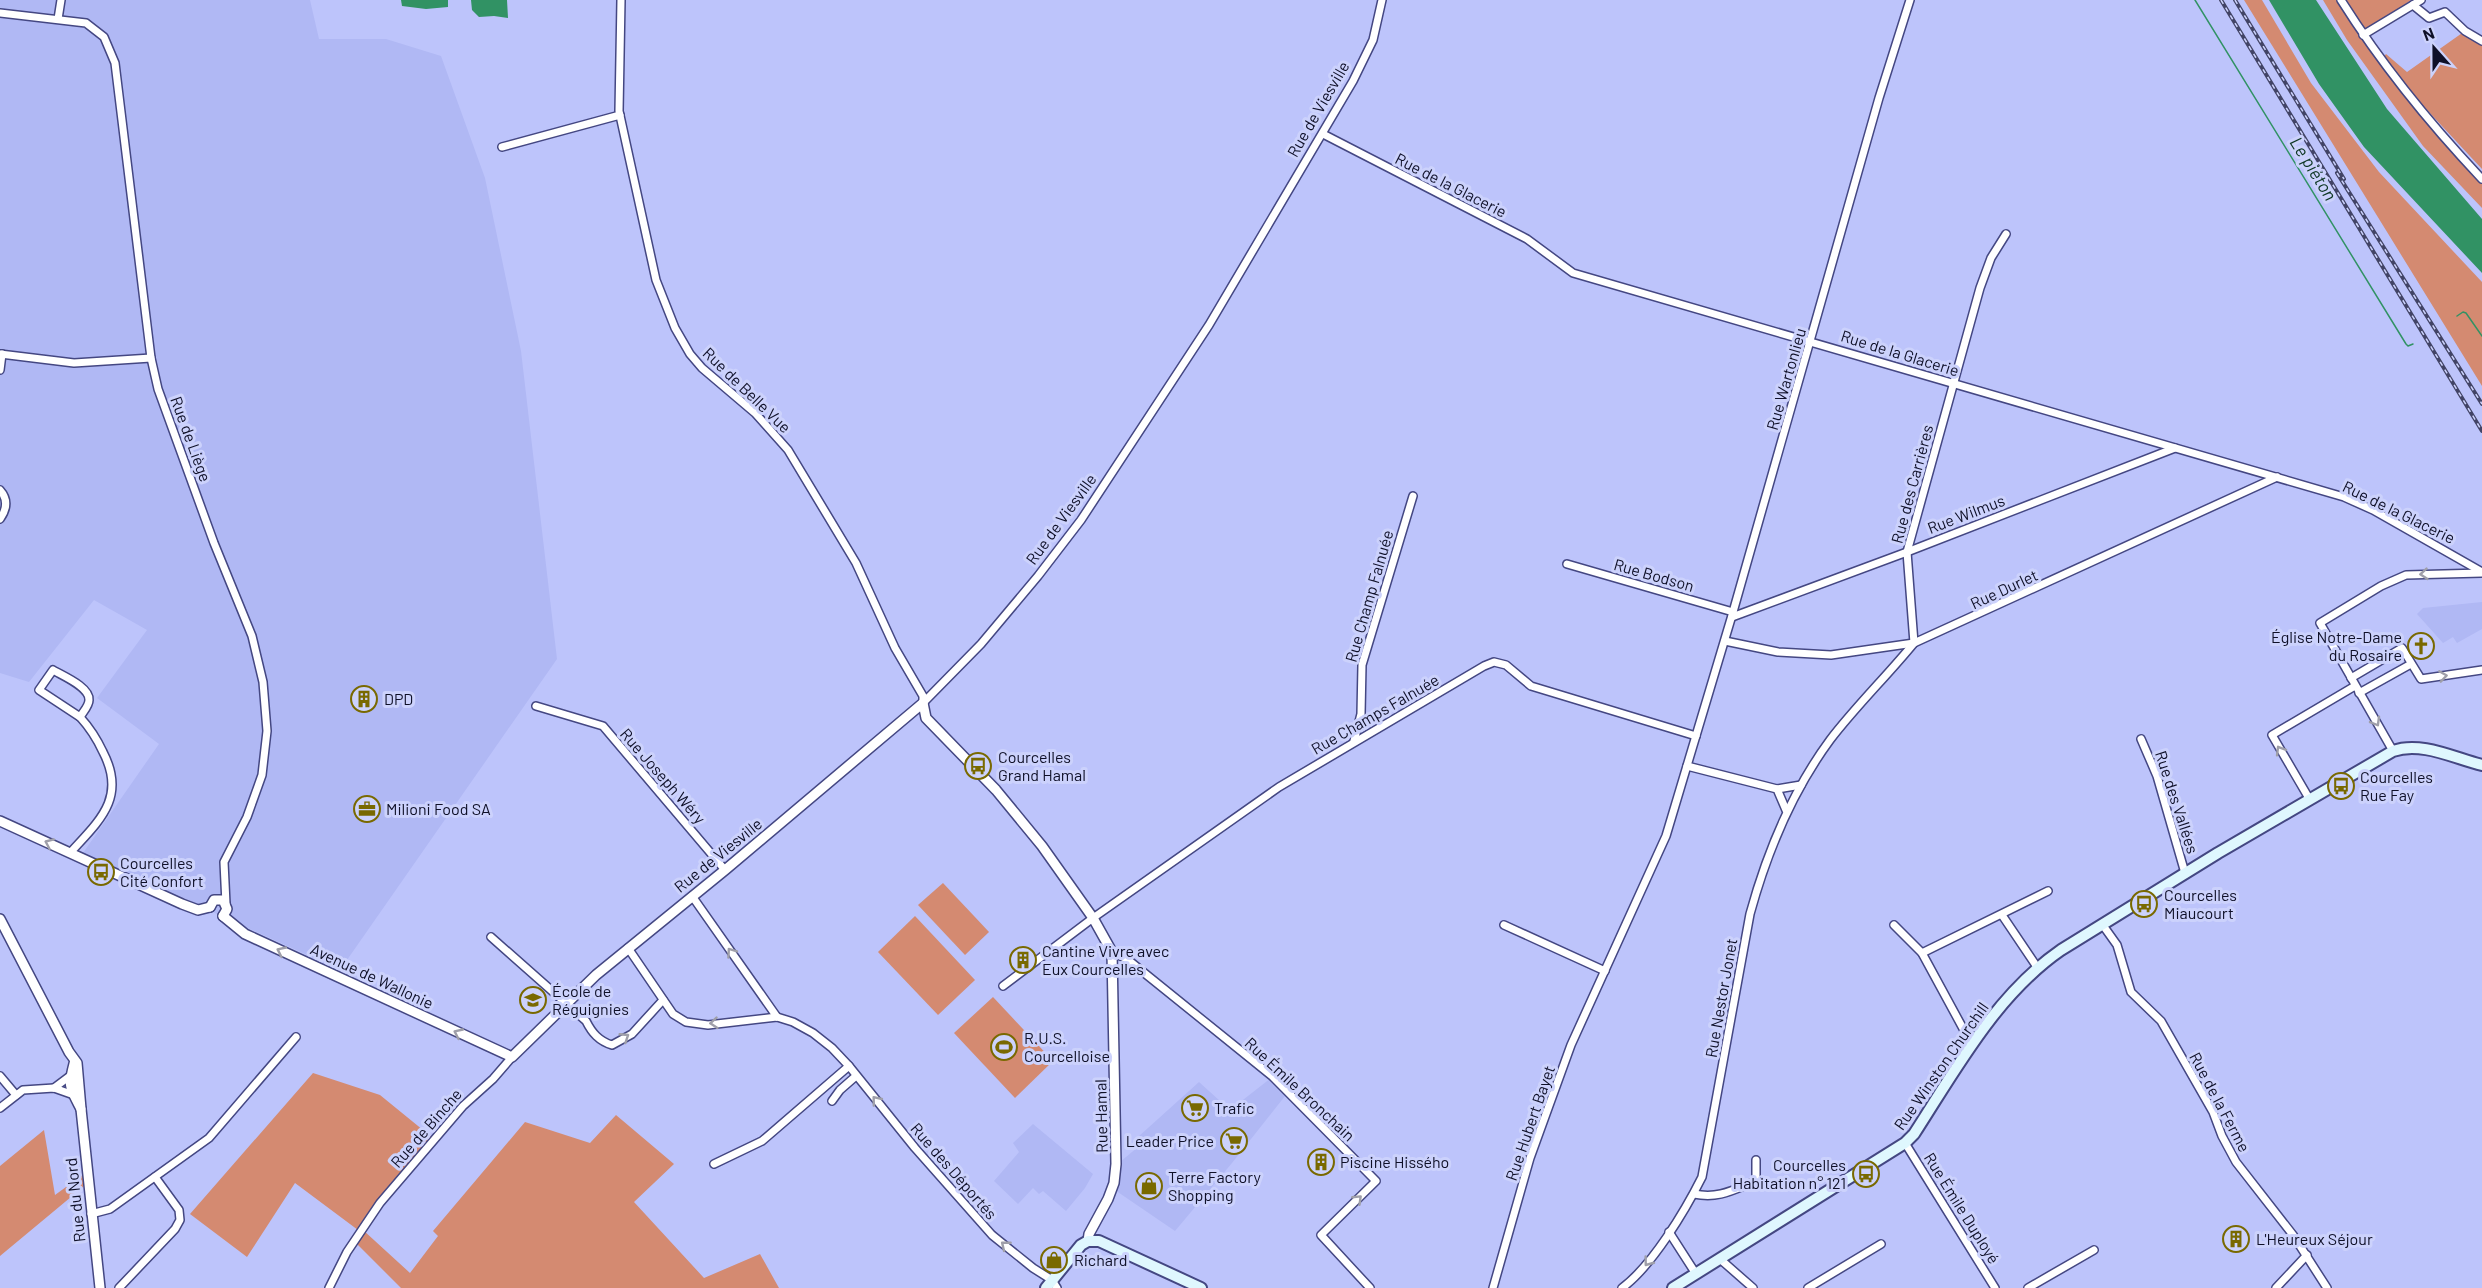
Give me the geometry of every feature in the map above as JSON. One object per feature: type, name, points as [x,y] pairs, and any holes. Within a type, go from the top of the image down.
[{"type":"main road","name":"Rue Winston Churchill","points":[[1674,1288],[1905,1143],[1914,1134],[1972,1045],[2007,1000],[2037,967],[2102,924],[2393,751],[2406,747],[2417,747],[2482,765]]},
{"type":"main road","points":[[1052,1285],[1081,1245],[1088,1241],[1103,1243],[1201,1288]]},
{"type":"street","points":[[58,20],[61,0]]},
{"type":"street","name":"Rue de Belle Vue","points":[[621,0],[620,116],[656,280],[675,328],[690,354],[702,368],[755,413],[788,450],[856,563],[895,648],[923,696],[923,703]]},
{"type":"street","name":"Rue de Viesville","points":[[628,948],[725,870],[923,703],[988,635],[1038,576],[1081,520],[1209,325],[1323,134],[1373,40],[1382,0]]},
{"type":"street","name":"Rue Wartonlieu","points":[[1688,766],[1879,98],[1910,0]]},
{"type":"street","points":[[2341,0],[2396,81],[2441,136],[2482,179]]},
{"type":"street","points":[[2363,35],[2421,0]]},
{"type":"street","points":[[2413,5],[2429,18],[2445,12],[2465,31],[2482,41]]},
{"type":"street","name":"Rue de Liège","points":[[0,13],[86,24],[104,37],[115,63],[151,358],[158,389],[216,547],[252,636],[263,682],[267,731],[261,775],[247,817],[224,862],[226,904]]},
{"type":"street","points":[[502,147],[620,116]]},
{"type":"street","name":"Rue de la Glacerie","points":[[1323,134],[1527,239],[1573,273],[2344,497],[2373,510],[2482,572]]},
{"type":"street","name":"Rue des Carrières","points":[[1914,643],[1907,552],[1980,288],[1991,258],[2006,234]]},
{"type":"street","points":[[0,370],[1,354],[74,363],[151,358]]},
{"type":"street","name":"Rue Wilmus","points":[[1733,614],[1907,552],[2176,447]]},
{"type":"street","name":"Rue Durlet","points":[[1725,641],[1778,652],[1831,655],[1914,643],[2277,477]]},
{"type":"street","points":[[0,490],[6,502],[0,519]]},
{"type":"street","name":"Rue Champ Falnuée","points":[[1354,741],[1361,714],[1361,671],[1413,496]]},
{"type":"street","name":"Rue Bodson","points":[[1567,564],[1733,614]]},
{"type":"street","points":[[2393,751],[2320,623],[2381,586],[2406,575],[2482,572]]},
{"type":"street","points":[[1688,766],[1777,789],[1801,785],[1830,740],[1914,643]]},
{"type":"street","points":[[2351,678],[2402,648],[2421,679],[2482,670]]},
{"type":"street","name":"Rue Champs Falnuée","points":[[1093,918],[1279,787],[1354,741],[1494,662],[1516,671],[1531,686],[1696,736]]},
{"type":"street","points":[[2310,800],[2272,734],[2411,664]]},
{"type":"street","points":[[70,853],[99,820],[110,802],[113,775],[88,725],[80,717],[39,690],[53,670],[85,690],[89,696],[89,703],[80,717]]},
{"type":"street","name":"Rue Hamal","points":[[923,703],[926,718],[1003,798],[1042,846],[1093,918],[1112,952],[1116,1164],[1114,1183],[1089,1234],[1088,1241]]},
{"type":"street","name":"Rue Joseph Wéry","points":[[536,706],[603,726],[725,870]]},
{"type":"street","name":"Rue des Vallées","points":[[2141,739],[2157,776],[2185,873]]},
{"type":"street","name":"Rue Hubert Bayet","points":[[1493,1288],[1530,1158],[1570,1045],[1666,836],[1688,766]]},
{"type":"street","name":"Rue Nestor Jonet","points":[[1622,1288],[1646,1265],[1694,1194],[1702,1177],[1750,914],[1759,882],[1786,810],[1801,785]]},
{"type":"street","points":[[1777,789],[1786,810]]},
{"type":"street","points":[[0,821],[182,904],[198,910],[210,907]]},
{"type":"street","points":[[217,899],[226,904],[227,912],[223,916],[213,915],[210,907],[225,887]]},
{"type":"street","points":[[1922,953],[2048,891]]},
{"type":"street","points":[[692,897],[777,1017]]},
{"type":"street","points":[[2002,915],[2037,967]]},
{"type":"street","name":"Avenue de Wallonie","points":[[223,916],[245,934],[512,1057]]},
{"type":"street","points":[[1003,986],[1093,918]]},
{"type":"street","name":"Rue du Nord","points":[[0,919],[69,1052],[75,1059],[100,1288]]},
{"type":"street","name":"Rue de la Ferme","points":[[2102,924],[2117,945],[2131,992],[2161,1021],[2213,1112],[2232,1155],[2307,1255],[2327,1288]]},
{"type":"street","points":[[1504,925],[1605,971]]},
{"type":"street","points":[[1894,925],[1922,953],[1972,1045]]},
{"type":"street","points":[[492,937],[586,1021],[592,1032],[604,1043],[612,1045],[632,1034],[663,999]]},
{"type":"street","name":"Rue des Déportés","points":[[628,948],[673,1014],[686,1022],[708,1025],[777,1017],[793,1022],[813,1033],[832,1048],[915,1148],[992,1235],[1052,1285]]},
{"type":"street","name":"Rue de Binche","points":[[329,1288],[346,1252],[380,1203],[463,1106],[493,1079],[566,1004],[628,948]]},
{"type":"street","name":"Rue Émile Bronchain","points":[[1112,952],[1127,959],[1272,1076],[1376,1181],[1321,1235],[1370,1288]]},
{"type":"street","points":[[91,1214],[110,1209],[209,1138],[296,1037]]},
{"type":"street","points":[[714,1164],[762,1141],[849,1066]]},
{"type":"street","points":[[0,1076],[16,1095]]},
{"type":"street","points":[[832,1101],[840,1090],[856,1076]]},
{"type":"street","points":[[0,1108],[23,1090],[54,1088],[77,1081]]},
{"type":"street","points":[[71,1094],[77,1081]]},
{"type":"street","name":"Rue du Nord","points":[[71,1094],[77,1081]]},
{"type":"street","points":[[54,1088],[71,1094],[81,1108]]},
{"type":"street","name":"Rue Émile Duployé","points":[[1905,1143],[1995,1288]]},
{"type":"street","points":[[1694,1194],[1724,1195],[1756,1181],[1756,1160]]},
{"type":"street","points":[[119,1288],[175,1229],[180,1220],[179,1210],[155,1178]]},
{"type":"street","points":[[1669,1232],[1696,1274]]},
{"type":"street","points":[[1808,1288],[1881,1244]]},
{"type":"street","points":[[2028,1288],[2094,1250]]},
{"type":"street","points":[[2276,1288],[2307,1255]]},
{"type":"street","points":[[1720,1259],[1753,1288]]},
{"type":"shaded area","points":[[0,0],[310,0],[319,39],[386,39],[441,56],[485,178],[521,351],[557,659],[340,970],[83,853],[159,744],[97,698],[147,630],[94,600],[29,682],[0,673]]},
{"type":"shaded area","points":[[401,0],[448,0],[448,7],[426,9],[402,6]]},
{"type":"shaded area","points":[[471,0],[507,0],[508,18],[479,17],[472,10]]},
{"type":"shaded area","points":[[2244,0],[2262,0],[2311,83],[2379,172],[2482,282],[2482,386]]},
{"type":"shaded area","points":[[2269,0],[2316,0],[2387,109],[2482,219],[2482,273],[2364,147],[2319,84]]},
{"type":"shaded area","points":[[2323,0],[2411,0],[2364,35],[2382,59],[2386,54],[2407,72],[2465,31],[2482,41],[2482,169],[2400,81],[2482,179],[2482,208],[2423,146],[2347,40]]},
{"type":"shaded area","points":[[2482,602],[2482,629],[2457,643],[2453,637],[2443,643],[2417,614],[2423,608]]},
{"type":"shaded area","points":[[943,883],[989,932],[965,955],[918,905]]},
{"type":"shaded area","points":[[915,916],[975,980],[938,1015],[878,952]]},
{"type":"shaded area","name":"R.U.S. Courcelloise","points":[[993,997],[1053,1061],[1015,1098],[954,1033]]},
{"type":"shaded area","points":[[313,1073],[380,1095],[434,1139],[358,1230],[295,1183],[247,1257],[190,1214]]},
{"type":"shaded area","points":[[1275,1075],[1289,1091],[1175,1231],[1109,1186],[1120,1162],[1144,1142],[1138,1137],[1199,1082],[1230,1110]]},
{"type":"shaded area","points":[[616,1115],[674,1164],[634,1202],[704,1278],[760,1254],[779,1288],[401,1288],[355,1242],[363,1230],[410,1273],[438,1236],[433,1231],[525,1122],[590,1143]]},
{"type":"shaded area","points":[[1033,1124],[1093,1174],[1066,1211],[1043,1191],[1039,1194],[1033,1188],[1018,1204],[994,1181],[1019,1152],[1013,1143]]},
{"type":"shaded area","points":[[44,1130],[55,1195],[84,1174],[83,1187],[0,1256],[0,1166]]},
{"type":"waterway","name":"Le piéton","points":[[2195,0],[2406,344],[2408,346],[2413,344]]},
{"type":"waterway","name":"Le piéton","points":[[2457,316],[2463,312],[2466,313],[2482,336]]},
{"type":"railway","points":[[2221,0],[2482,431]]},
{"type":"railway","points":[[2235,0],[2344,179]]},
{"type":"railway","points":[[2337,173],[2482,404]]},
{"type":"place","name":"Église Notre-Dame du Rosaire","points":[[2421,646]]},
{"type":"place","name":"DPD","points":[[364,699]]},
{"type":"place","name":"Courcelles Grand Hamal","points":[[978,766]]},
{"type":"place","name":"Courcelles Rue Fay","points":[[2341,786]]},
{"type":"place","name":"Milioni Food SA","points":[[367,809]]},
{"type":"place","name":"Courcelles Cité Confort","points":[[101,872]]},
{"type":"place","name":"Courcelles Miaucourt","points":[[2144,904]]},
{"type":"place","name":"Cantine Vivre avec Eux Courcelles","points":[[1023,960]]},
{"type":"place","name":"École de Réguignies","points":[[533,1000]]},
{"type":"place","name":"R.U.S. Courcelloise","points":[[1004,1047]]},
{"type":"place","name":"Trafic","points":[[1195,1108]]},
{"type":"place","name":"Leader Price","points":[[1234,1141]]},
{"type":"place","name":"Piscine Hissého","points":[[1321,1162]]},
{"type":"place","name":"Courcelles Habitation n° 121","points":[[1866,1174]]},
{"type":"place","name":"Terre Factory Shopping","points":[[1149,1186]]},
{"type":"place","name":"L'Heureux Séjour","points":[[2236,1239]]},
{"type":"place","name":"Richard","points":[[1054,1260]]}]
